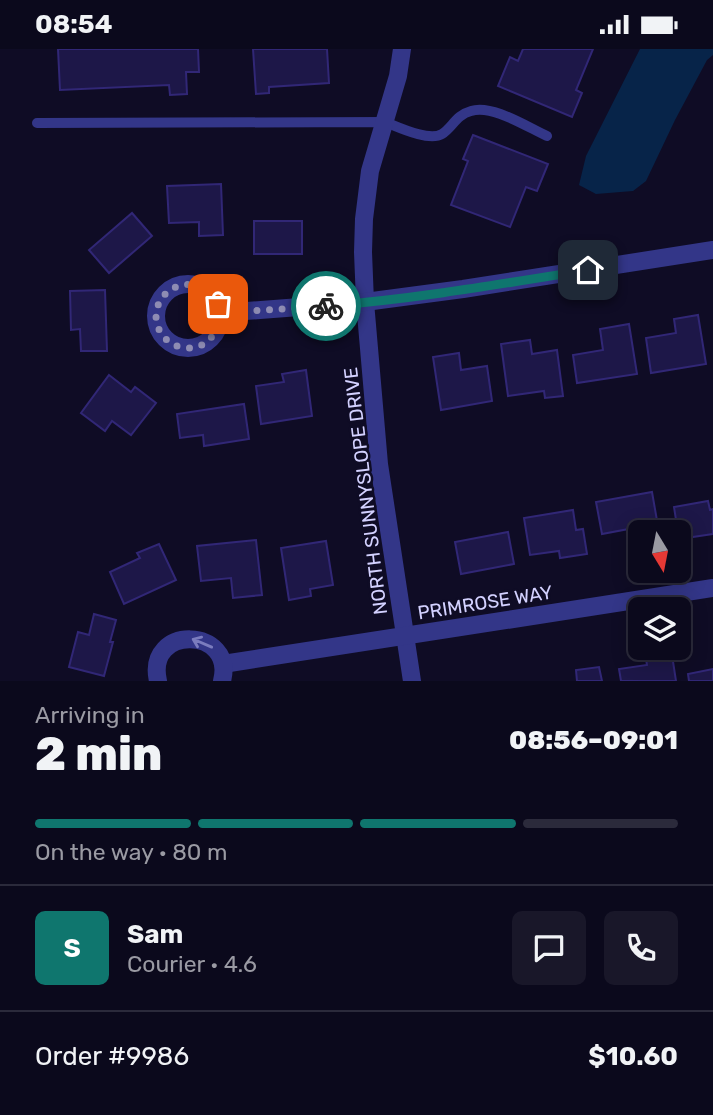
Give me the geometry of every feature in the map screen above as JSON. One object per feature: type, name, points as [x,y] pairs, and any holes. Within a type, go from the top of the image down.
[{"type":"street","name":"NORTH SUNNYSLOPE DRIVE","points":[[402,49],[398,76],[370,171],[364,219],[365,302],[379,464],[412,681]]},
{"type":"street","points":[[220,313],[365,302],[713,250]]},
{"type":"street","name":"PRIMROSE WAY","points":[[158,681],[156,666],[160,655],[178,640],[189,638],[211,645],[218,654],[222,673],[405,636],[713,587]]},
{"type":"lane","points":[[37,123],[385,123],[430,138],[442,134],[455,120],[472,110],[494,111],[547,136]]},
{"type":"water","points":[[640,49],[713,49],[713,55],[707,60],[675,120],[646,181],[633,191],[596,194],[579,185],[586,156]]},
{"type":"building","points":[[58,49],[198,49],[199,72],[186,72],[187,94],[170,95],[169,85],[60,90]]},
{"type":"building","points":[[253,49],[327,49],[329,83],[269,87],[269,93],[256,94]]},
{"type":"building","points":[[523,49],[593,49],[576,90],[582,93],[572,117],[498,86],[510,57],[518,61]]},
{"type":"building","points":[[473,135],[548,164],[537,191],[526,187],[510,227],[451,205],[468,161],[463,159]]},
{"type":"building","points":[[221,184],[223,235],[199,236],[199,222],[169,223],[167,186]]},
{"type":"building","points":[[132,213],[152,236],[109,273],[89,250]]},
{"type":"building","points":[[254,221],[302,221],[302,254],[254,254]]},
{"type":"building","points":[[105,290],[107,351],[81,351],[80,329],[71,330],[70,291]]},
{"type":"building","points":[[698,315],[706,364],[651,373],[646,338],[676,333],[674,319]]},
{"type":"building","points":[[629,324],[637,374],[577,383],[573,355],[603,350],[600,329]]},
{"type":"building","points":[[530,340],[532,354],[557,350],[563,396],[545,398],[544,391],[508,396],[501,344]]},
{"type":"building","points":[[459,353],[461,370],[487,366],[492,401],[441,410],[433,357]]},
{"type":"building","points":[[306,370],[312,416],[261,424],[256,386],[284,382],[282,374]]},
{"type":"building","points":[[109,375],[131,392],[135,387],[156,403],[131,435],[112,421],[105,431],[81,413]]},
{"type":"building","points":[[244,404],[249,439],[204,446],[203,435],[180,438],[177,414]]},
{"type":"building","points":[[652,492],[657,520],[628,520],[628,529],[602,534],[596,502]]},
{"type":"building","points":[[708,501],[710,510],[713,509],[713,534],[691,537],[691,520],[676,520],[674,507]]},
{"type":"building","points":[[573,510],[576,530],[583,529],[587,554],[560,558],[559,551],[530,555],[524,518]]},
{"type":"building","points":[[508,532],[514,564],[461,574],[455,542]]},
{"type":"building","points":[[256,540],[262,595],[233,598],[231,578],[201,581],[197,546]]},
{"type":"building","points":[[326,541],[333,585],[310,589],[311,596],[289,600],[281,548]]},
{"type":"building","points":[[159,544],[176,580],[124,604],[110,572],[140,558],[137,553]]},
{"type":"building","points":[[94,614],[116,620],[104,676],[69,667],[78,632],[89,635]]},
{"type":"building","points":[[646,660],[673,660],[676,681],[621,681],[619,669],[647,665]]},
{"type":"building","points":[[599,667],[602,681],[577,681],[576,670]]},
{"type":"building","points":[[713,669],[713,681],[689,681],[688,674]]},
{"type":"way so far","points":[[218,304],[213,295],[204,288],[185,284],[166,293],[160,301],[156,321],[167,340],[176,346],[187,348],[197,347],[215,334],[220,313],[326,306]]},
{"type":"route","points":[[326,306],[588,270]]}]
